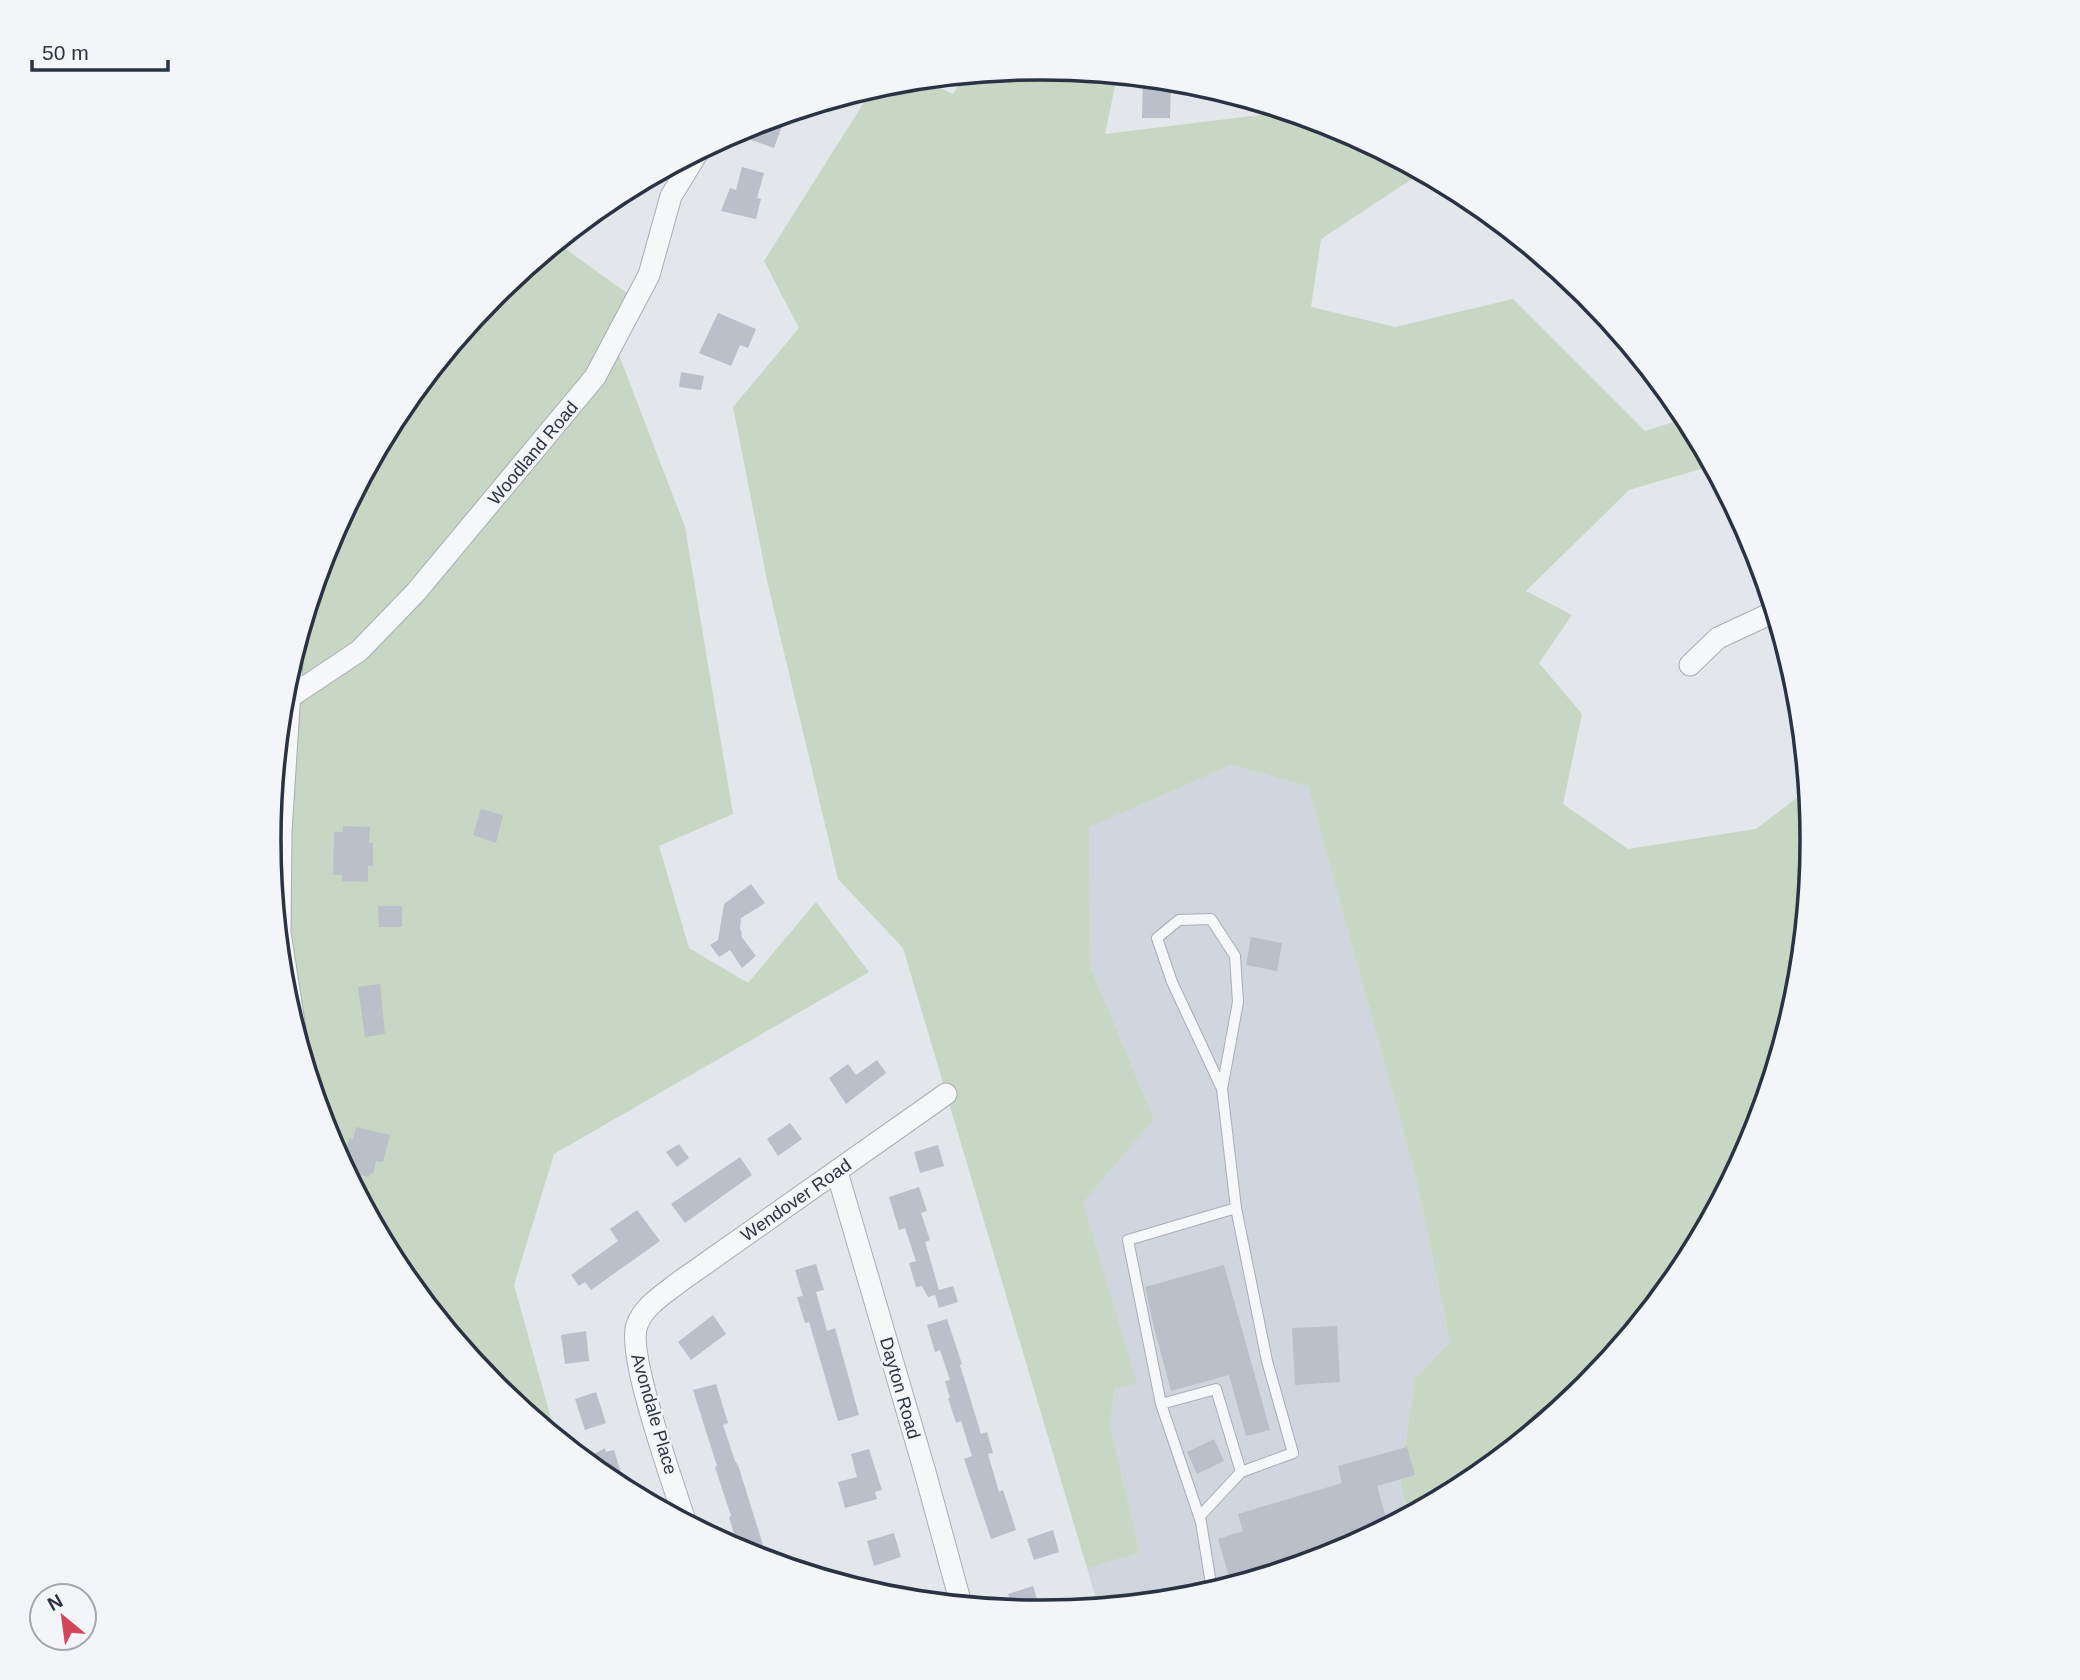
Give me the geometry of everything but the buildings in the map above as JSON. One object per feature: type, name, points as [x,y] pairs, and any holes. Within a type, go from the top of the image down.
[{"type":"street","name":"Woodland Road","points":[[295,694],[359,651],[416,592],[595,377],[649,275],[671,195],[689,167]]},
{"type":"street","points":[[1689,665],[1718,638],[1765,616]]},
{"type":"street","points":[[281,858],[287,740]]},
{"type":"street","name":"Wendover Road","points":[[647,1308],[682,1280],[946,1094]]},
{"type":"street","name":"Dayton Road","points":[[837,1172],[958,1595]]},
{"type":"street","name":"Avondale Place","points":[[647,1308],[636,1325],[635,1346],[642,1380],[681,1509]]},
{"type":"lane","points":[[1200,1522],[1200,1516],[1241,1472],[1293,1453],[1268,1361],[1236,1208],[1222,1089],[1238,1002],[1235,956],[1211,919],[1179,920],[1157,938],[1172,982],[1222,1089]]},
{"type":"lane","points":[[1210,1580],[1200,1522],[1161,1404],[1128,1240],[1236,1208]]},
{"type":"lane","points":[[1161,1404],[1216,1389],[1241,1472]]},
{"type":"shaded area","points":[[1231,765],[1308,786],[1416,1177],[1450,1342],[1415,1378],[1400,1479],[1406,1505],[1331,1542],[1237,1574],[1188,1585],[1096,1597],[1087,1568],[1140,1553],[1110,1425],[1115,1389],[1136,1384],[1083,1203],[1154,1119],[1091,968],[1089,826]]},
{"type":"green space","points":[[1040,80],[1115,85],[1105,134],[1264,115],[1331,138],[1376,159],[1413,178],[1321,239],[1311,307],[1395,327],[1513,299],[1645,431],[1674,422],[1702,469],[1629,490],[1526,591],[1572,615],[1539,663],[1582,714],[1563,804],[1628,849],[1756,829],[1798,797],[1798,890],[1785,988],[1774,1037],[1742,1131],[1721,1176],[1672,1262],[1643,1302],[1611,1341],[1541,1411],[1462,1472],[1406,1505],[1400,1479],[1415,1378],[1450,1342],[1416,1177],[1308,786],[1231,765],[1089,827],[1091,968],[1154,1119],[1083,1203],[1137,1384],[1115,1389],[1110,1425],[1140,1553],[1087,1568],[903,948],[838,879],[768,585],[733,407],[799,328],[764,261],[865,101],[938,87],[953,94],[959,85],[990,82]]},
{"type":"green space","points":[[564,248],[641,303],[617,350],[685,527],[733,814],[659,846],[689,948],[748,983],[816,902],[869,972],[554,1154],[514,1285],[552,1422],[503,1377],[437,1302],[382,1220],[338,1131],[306,1037],[295,988],[282,890],[282,790],[295,692],[306,643],[338,549],[359,504],[408,418],[437,378],[503,303]]}]
